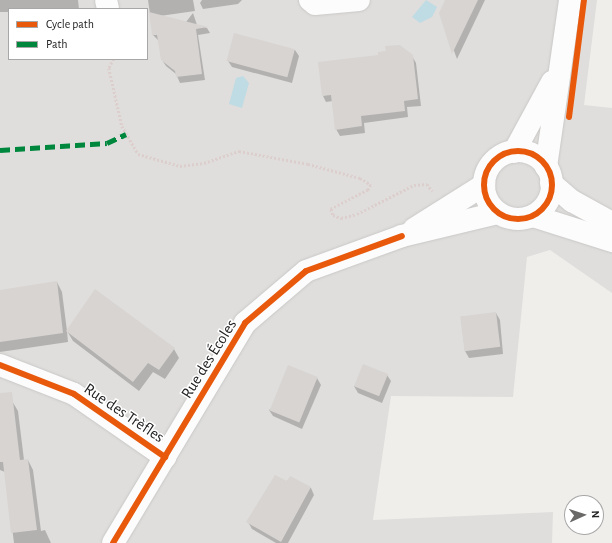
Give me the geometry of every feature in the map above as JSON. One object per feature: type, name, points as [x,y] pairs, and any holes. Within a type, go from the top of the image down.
[{"type":"street","points":[[310,0],[315,4],[359,0]]},
{"type":"street","points":[[533,216],[545,206],[559,70],[570,0]]},
{"type":"street","points":[[514,152],[559,70]]},
{"type":"street","points":[[612,223],[572,201],[532,155],[514,152],[505,154],[493,163],[486,175],[484,185],[485,196],[498,213],[515,219],[533,216],[612,241]]},
{"type":"street","name":"Rue des Écoles","points":[[402,236],[484,185]]},
{"type":"street","name":"Rue des Écoles","points":[[113,543],[245,323],[306,271],[402,236],[498,213]]},
{"type":"street","name":"Rue des Trèfles","points":[[0,365],[74,394],[165,456]]},
{"type":"path","points":[[113,60],[109,68],[122,126],[138,154],[180,166],[204,163],[239,151],[308,164],[360,178],[371,185],[368,190],[331,209],[333,215],[341,218],[357,214],[414,185],[427,184],[434,194]]},
{"type":"shaded area","points":[[0,0],[597,0],[584,105],[612,108],[612,293],[550,250],[527,257],[513,397],[391,396],[373,520],[553,512],[552,543],[0,543]]},
{"type":"water","points":[[426,0],[437,7],[432,17],[420,23],[412,17]]},
{"type":"water","points":[[243,76],[249,83],[242,108],[229,104],[236,78]]},
{"type":"building","points":[[445,0],[478,0],[452,54],[439,13]]},
{"type":"building","points":[[149,12],[208,27],[196,29],[202,74],[176,77],[175,71],[161,60],[157,35],[152,35]]},
{"type":"building","points":[[234,33],[295,49],[287,77],[226,61]]},
{"type":"building","points":[[400,45],[413,55],[418,99],[404,101],[405,111],[361,116],[362,126],[335,130],[331,95],[322,96],[318,62],[378,55],[378,52],[386,51],[385,46]]},
{"type":"building","points":[[57,281],[63,333],[0,342],[0,290]]},
{"type":"building","points":[[95,289],[175,348],[159,370],[148,363],[133,382],[66,331]]},
{"type":"building","points":[[496,312],[500,347],[465,351],[460,316]]},
{"type":"building","points":[[363,364],[388,374],[379,396],[354,386]]},
{"type":"building","points":[[288,365],[318,377],[299,422],[270,410]]},
{"type":"building","points":[[12,392],[20,460],[28,459],[37,530],[11,533],[3,462],[0,462],[0,393]]},
{"type":"building","points":[[275,475],[287,481],[290,476],[311,487],[281,542],[246,522]]},
{"type":"marked path","points":[[0,150],[107,143],[126,134]]},
{"type":"cycle path","points":[[569,117],[584,0]]},
{"type":"cycle path","points":[[518,151],[531,154],[542,161],[549,172],[552,185],[549,198],[542,209],[531,216],[518,219],[505,216],[494,209],[487,198],[484,185],[487,172],[494,161],[505,154],[518,151]]},
{"type":"cycle path","points":[[113,543],[245,323],[306,271],[402,236]]},
{"type":"cycle path","points":[[0,365],[74,394],[165,457]]}]
